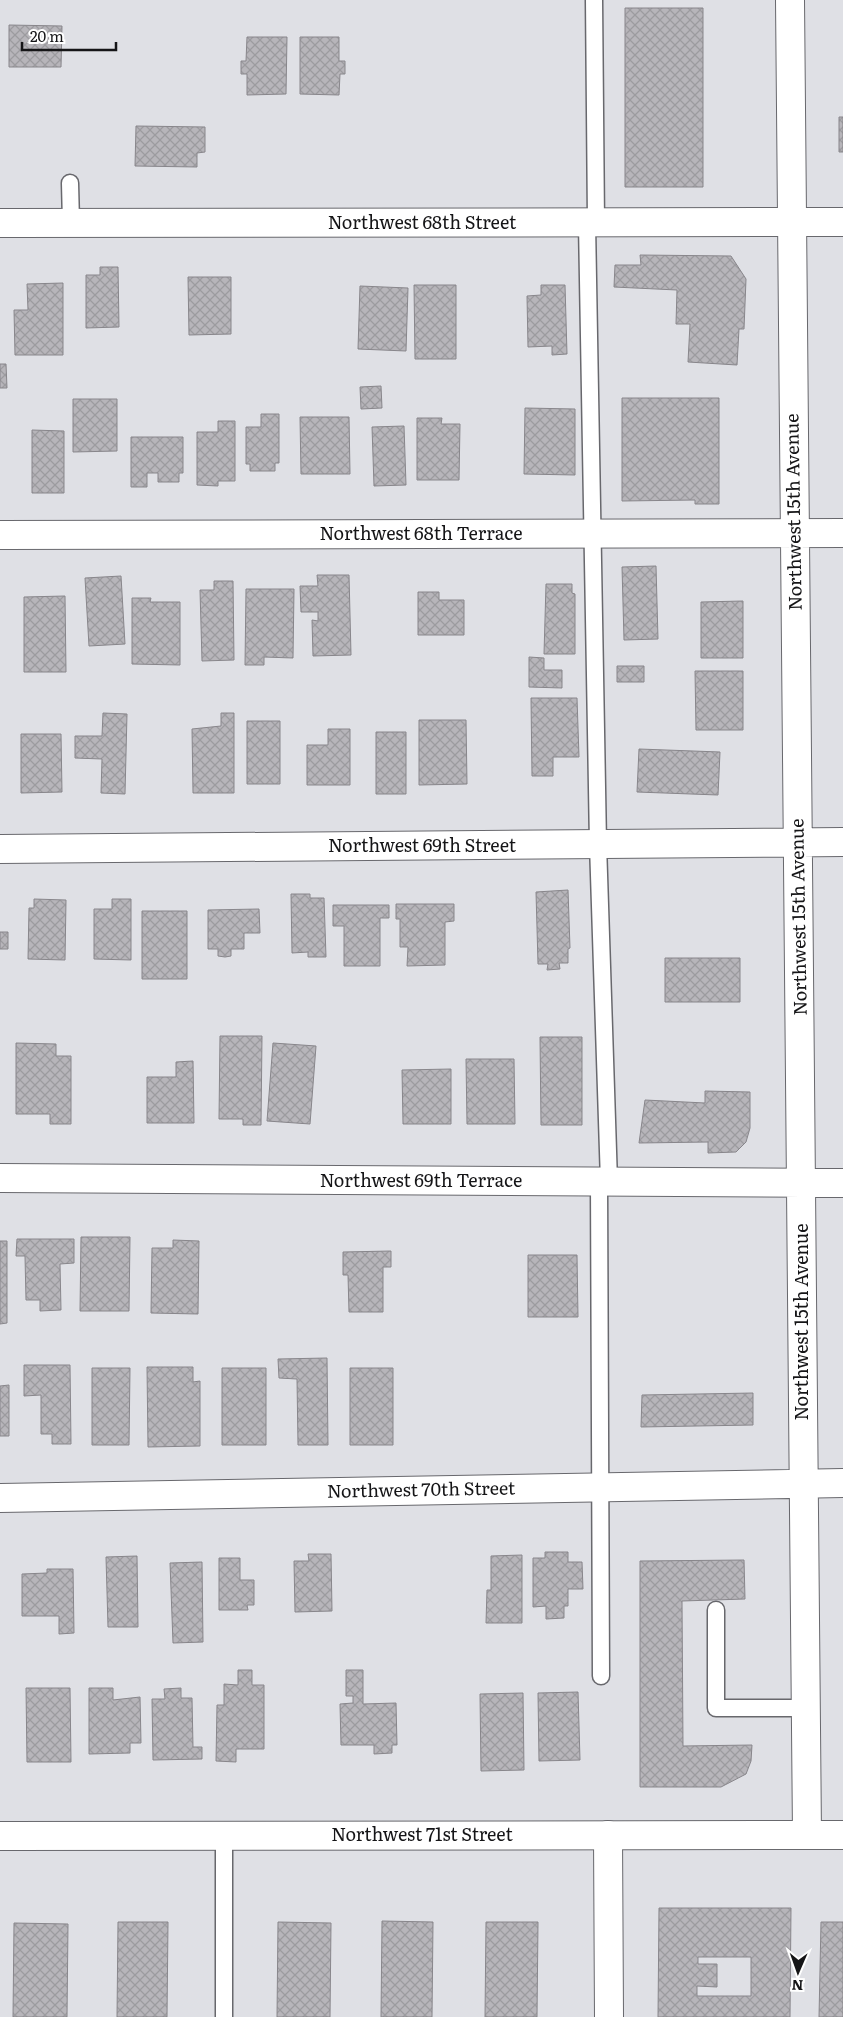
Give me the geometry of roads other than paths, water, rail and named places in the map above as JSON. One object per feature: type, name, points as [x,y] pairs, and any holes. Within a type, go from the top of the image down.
[{"type":"street","name":"Northwest 15th Avenue","points":[[790,0],[802,1183],[802,1482],[806,1835]]},
{"type":"street","name":"Northwest 68th Street","points":[[0,224],[843,222]]},
{"type":"street","name":"Northwest 68th Terrace","points":[[0,535],[843,534]]},
{"type":"street","name":"Northwest 69th Street","points":[[0,849],[843,842]]},
{"type":"street","name":"Northwest 69th Terrace","points":[[0,1178],[843,1183]]},
{"type":"street","name":"Northwest 70th Street","points":[[0,1498],[802,1482],[843,1483]]},
{"type":"street","points":[[608,1835],[609,2017]]},
{"type":"street","name":"Northwest 71st Street","points":[[0,1836],[843,1835]]},
{"type":"lane","points":[[594,0],[591,223],[593,534],[604,1182],[600,1486],[601,1676]]},
{"type":"lane","points":[[70,183],[71,223]]},
{"type":"lane","points":[[716,1610],[716,1708],[805,1708]]},
{"type":"lane","points":[[224,1835],[224,2017]]}]
